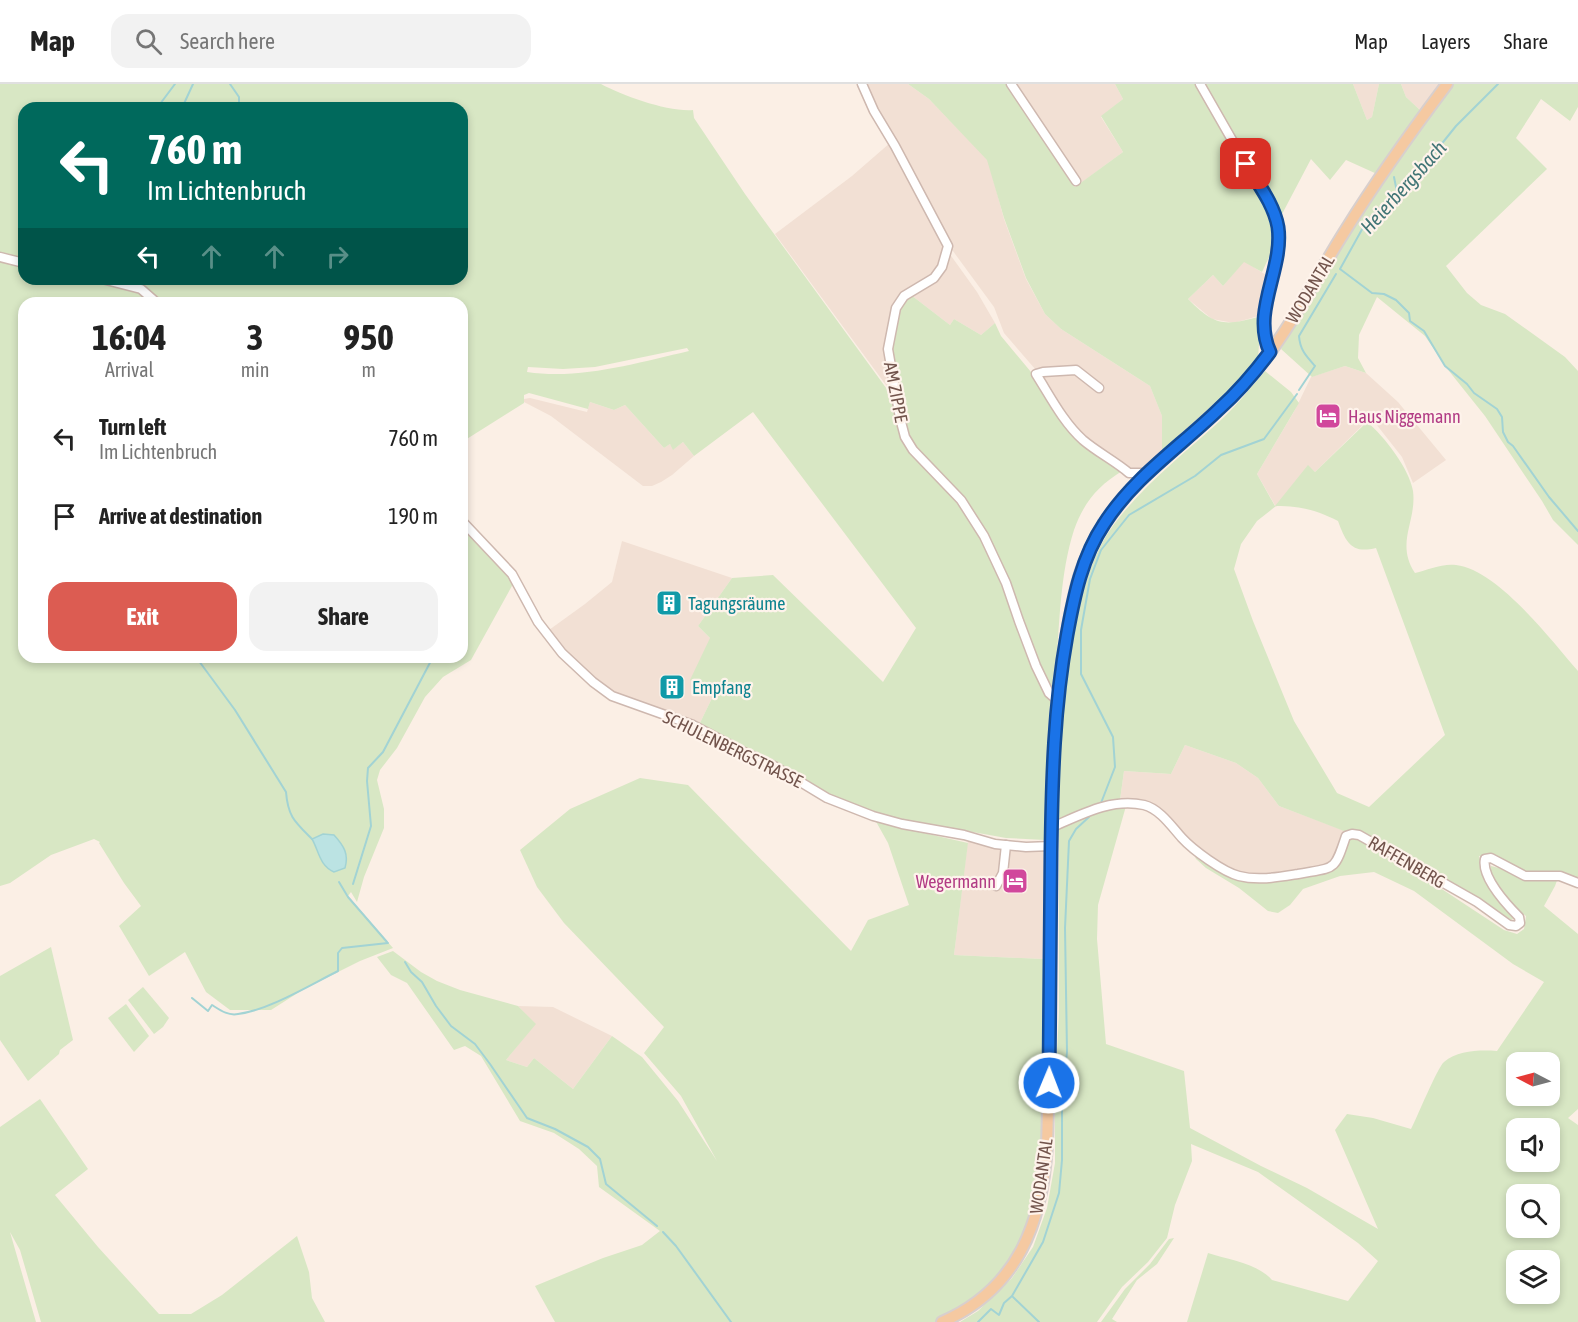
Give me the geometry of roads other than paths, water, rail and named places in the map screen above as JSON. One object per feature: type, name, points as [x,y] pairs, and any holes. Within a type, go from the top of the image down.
[{"type":"main road","name":"WODANTAL","points":[[942,1322],[979,1300],[1006,1273],[1027,1241],[1040,1201],[1047,1160],[1048,1131],[1052,764],[1057,700],[1071,610],[1082,569],[1104,524],[1122,499],[1147,473],[1219,409],[1244,384],[1270,352],[1369,194],[1447,84]]},
{"type":"street","name":"AM ZIPPE","points":[[862,84],[874,111],[896,146],[948,246],[942,267],[934,278],[899,301],[891,324],[888,349],[905,437],[922,460],[961,500],[984,536],[1006,584],[1036,666],[1049,693],[1057,700]]},
{"type":"street","points":[[1011,84],[1076,180]]},
{"type":"street","points":[[1200,84],[1275,215],[1278,229],[1277,248],[1263,321],[1264,334],[1270,352]]},
{"type":"street","points":[[0,257],[18,262]]},
{"type":"street","points":[[128,285],[141,288],[151,297]]},
{"type":"street","points":[[1099,388],[1076,370],[1036,374],[1070,427],[1084,441],[1113,459],[1129,473],[1147,473]]},
{"type":"street","name":"SCHULENBERGSTRASSE","points":[[468,527],[512,573],[538,622],[562,653],[612,696],[693,725],[774,766],[827,798],[845,806],[902,824],[1006,845],[1051,846]]},
{"type":"street","name":"RAFFENBERG","points":[[1051,826],[1100,807],[1127,803],[1148,806],[1166,820],[1196,851],[1237,876],[1256,878],[1284,876],[1329,868],[1338,861],[1346,836],[1359,835],[1478,902],[1509,925],[1516,926],[1520,923],[1520,916],[1492,885],[1483,864],[1485,859],[1491,858],[1525,876],[1560,876],[1578,883]]},
{"type":"street","points":[[996,886],[1003,873],[1006,845]]},
{"type":"water","points":[[323,834],[334,835],[345,850],[345,868],[334,872],[322,862],[312,839]]},
{"type":"waterway","points":[[162,102],[175,84]]},
{"type":"waterway","points":[[185,102],[193,84]]},
{"type":"waterway","points":[[230,84],[239,97],[239,102]]},
{"type":"waterway","points":[[1498,84],[1456,126],[1411,182],[1378,209],[1365,224],[1340,269],[1372,293],[1384,294],[1396,300],[1409,313],[1410,321],[1424,331],[1445,366],[1467,384],[1474,393],[1497,409],[1502,417],[1503,432],[1508,442],[1578,531]]},
{"type":"waterway","points":[[1394,177],[1397,192]]},
{"type":"waterway","name":"Heierbergsbach","points":[[1299,390],[1315,366],[1302,349],[1299,336],[1336,274]]},
{"type":"waterway","name":"Heierbergsbach","points":[[1101,803],[1115,767],[1113,737],[1081,674],[1081,630],[1090,579],[1101,550],[1129,515],[1195,476],[1221,455],[1264,439],[1297,394]]},
{"type":"waterway","points":[[200,663],[235,710],[286,792],[293,818],[312,839]]},
{"type":"waterway","points":[[353,884],[371,826],[368,768],[383,752],[430,663]]},
{"type":"waterway","name":"Heierbergsbach","points":[[978,1322],[991,1309],[999,1315],[1004,1303],[1012,1296],[1043,1242],[1059,1193],[1062,1160],[1062,1102],[1067,1052],[1065,928],[1069,841],[1076,829],[1089,817]]},
{"type":"waterway","points":[[339,882],[348,897],[387,942]]},
{"type":"waterway","points":[[192,998],[208,1011],[212,1005],[231,1014],[250,1012],[289,996],[338,971],[338,953],[342,948],[388,943]]},
{"type":"waterway","points":[[405,962],[411,972],[422,982],[451,1026],[475,1044],[527,1118],[555,1129],[588,1147],[600,1159],[606,1184],[657,1226]]},
{"type":"waterway","points":[[663,1232],[676,1246],[731,1322]]},
{"type":"waterway","points":[[1013,1297],[1039,1322]]},
{"type":"place","name":"Haus Niggemann","points":[[1328,416]]},
{"type":"place","name":"Tagungsräume","points":[[669,603]]},
{"type":"place","name":"Empfang","points":[[672,687]]},
{"type":"place","name":"Wegermann","points":[[1015,881]]}]
